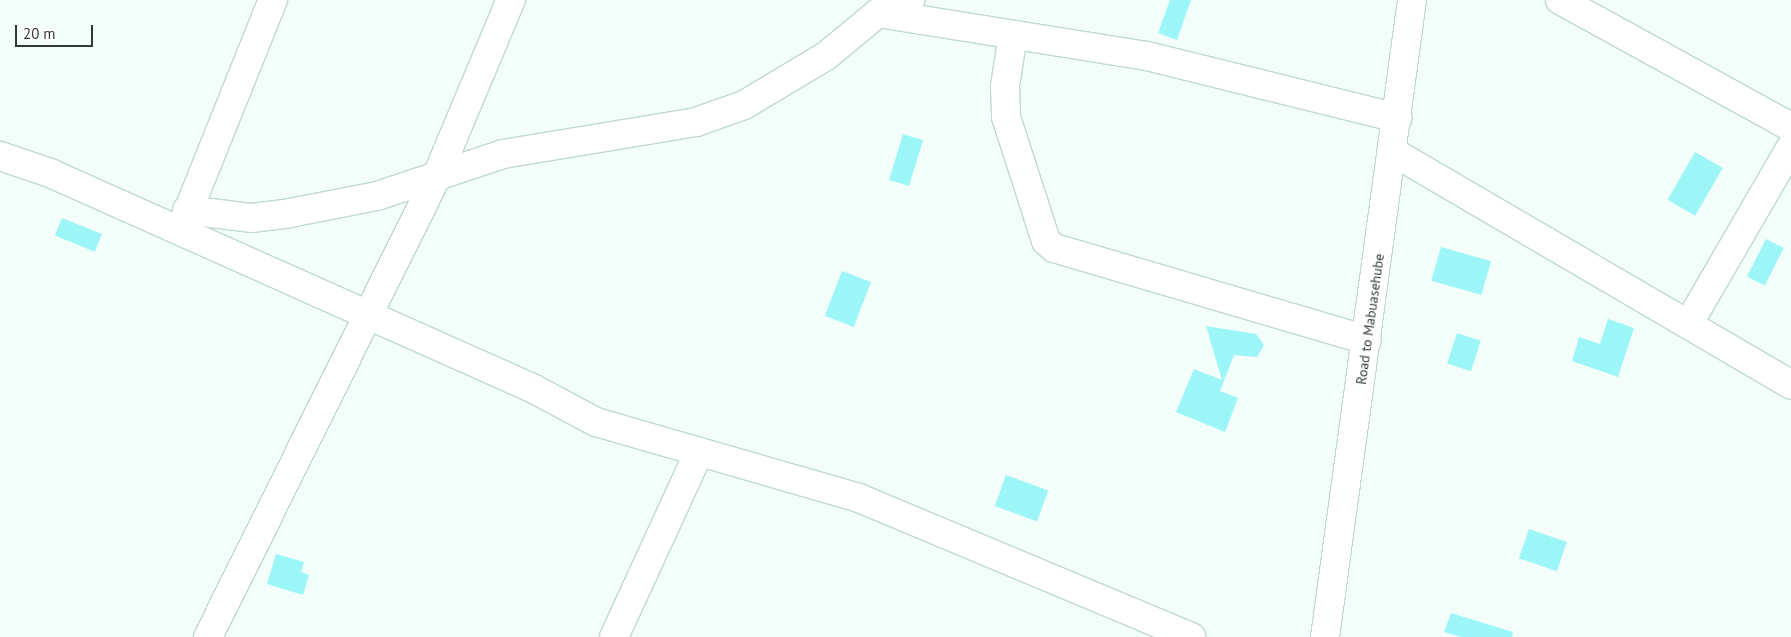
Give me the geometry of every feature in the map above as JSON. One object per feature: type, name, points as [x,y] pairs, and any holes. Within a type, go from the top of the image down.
[{"type":"street","points":[[183,222],[273,0]]},
{"type":"street","points":[[208,637],[366,314],[436,178],[511,0]]},
{"type":"street","points":[[183,222],[215,216],[271,216],[377,196],[436,178],[503,154],[696,122],[744,105],[826,56],[878,14],[910,0]]},
{"type":"street","name":"Road to Mabuasehube","points":[[1325,637],[1412,0]]},
{"type":"street","points":[[1560,0],[1791,127]]},
{"type":"street","points":[[878,14],[1147,56],[1397,118]]},
{"type":"street","points":[[1012,35],[1006,117],[1046,241],[1054,248],[1367,340]]},
{"type":"street","points":[[1689,323],[1791,147]]},
{"type":"street","points":[[1392,152],[1689,323],[1791,385]]},
{"type":"street","points":[[0,156],[183,222],[366,314],[532,388],[596,422],[698,454],[859,498],[1191,637]]},
{"type":"street","points":[[614,637],[698,454]]},
{"type":"building","points":[[1170,0],[1191,0],[1177,40],[1158,33]]},
{"type":"building","points":[[903,134],[923,140],[909,186],[889,180]]},
{"type":"building","points":[[1695,152],[1723,168],[1695,216],[1668,200]]},
{"type":"building","points":[[62,218],[102,234],[95,252],[55,236]]},
{"type":"building","points":[[1766,239],[1784,248],[1765,286],[1747,276]]},
{"type":"building","points":[[1441,247],[1491,261],[1481,295],[1431,281]]},
{"type":"building","points":[[842,271],[871,282],[854,327],[825,316]]},
{"type":"building","points":[[1608,319],[1634,328],[1618,377],[1572,361],[1579,337],[1600,344]]},
{"type":"building","points":[[1206,326],[1256,334],[1264,345],[1257,357],[1234,355],[1220,391],[1238,398],[1225,432],[1176,412],[1194,369],[1222,380]]},
{"type":"building","points":[[1457,333],[1481,341],[1471,371],[1447,363]]},
{"type":"building","points":[[1006,475],[1048,490],[1037,521],[995,506]]},
{"type":"building","points":[[1529,529],[1567,542],[1557,571],[1519,558]]},
{"type":"building","points":[[276,554],[304,562],[301,572],[309,575],[303,595],[267,584]]},
{"type":"building","points":[[1451,613],[1513,632],[1512,637],[1461,637],[1444,632]]}]
